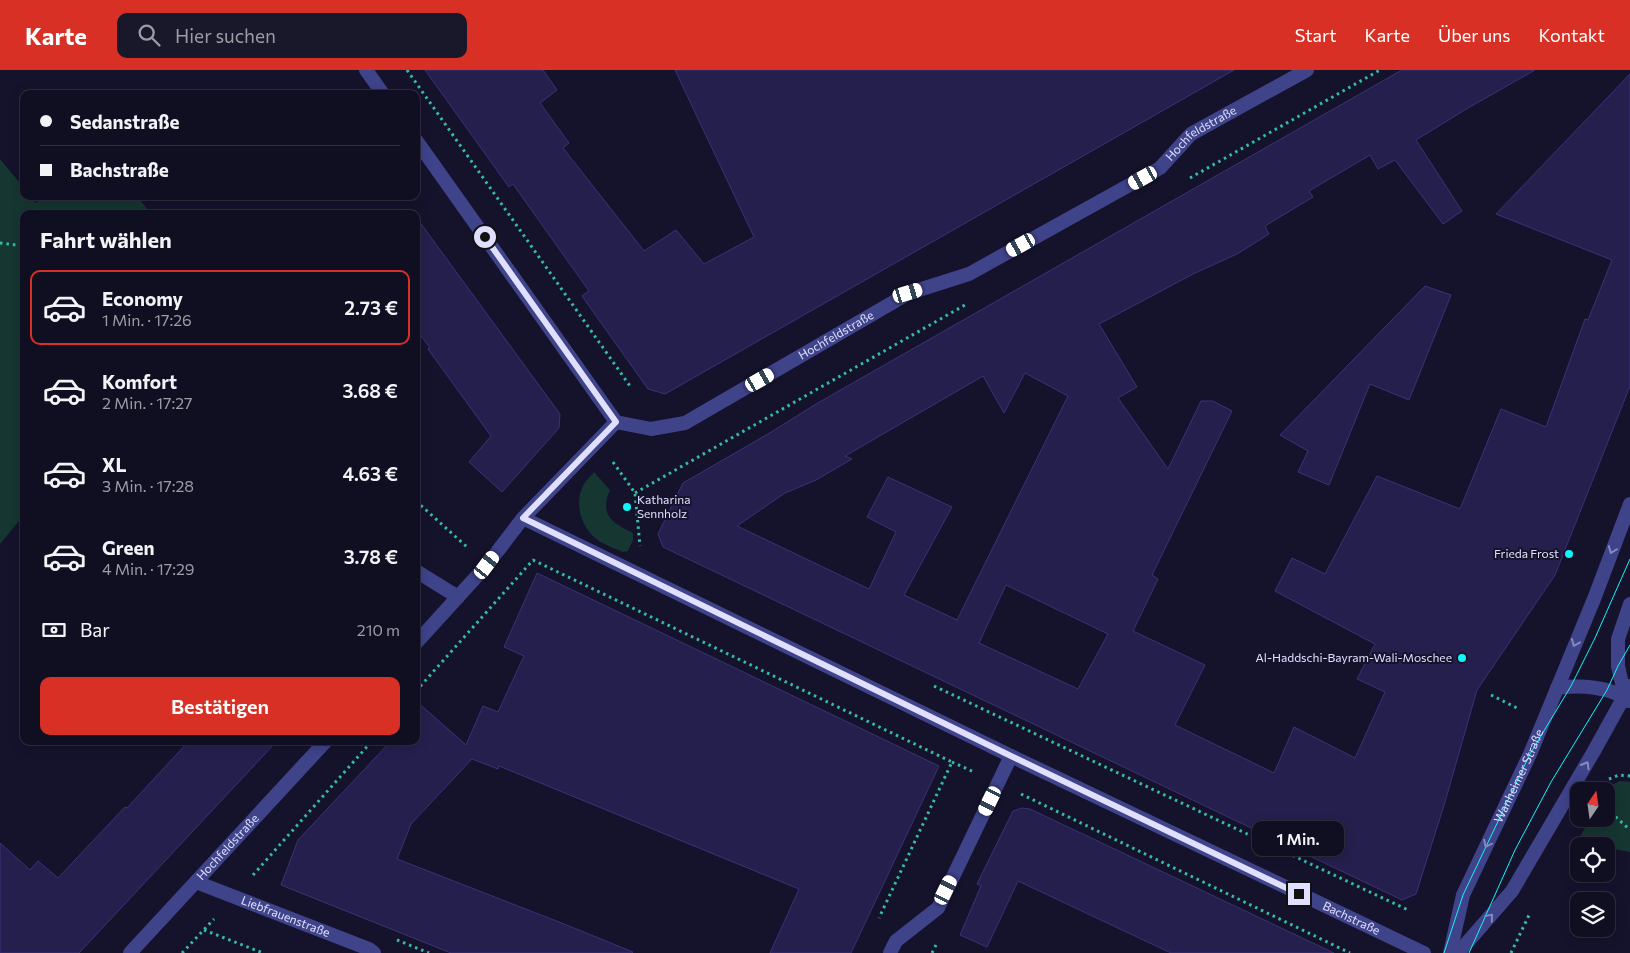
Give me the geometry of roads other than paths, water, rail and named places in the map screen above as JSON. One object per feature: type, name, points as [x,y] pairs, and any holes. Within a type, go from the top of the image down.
[{"type":"street","points":[[366,70],[380,90]]},
{"type":"street","name":"Hochfeldstraße","points":[[616,422],[651,429],[685,423],[908,293],[969,274],[1160,168],[1191,134],[1307,70]]},
{"type":"street","points":[[420,146],[616,422],[523,518],[487,565],[420,639]]},
{"type":"street","name":"Wanheimer Straße","points":[[1450,953],[1463,895],[1530,754],[1594,599],[1630,504]]},
{"type":"street","name":"Bachstraße","points":[[523,518],[1011,756],[1424,953]]},
{"type":"street","points":[[420,573],[458,597]]},
{"type":"street","points":[[1458,953],[1512,891],[1628,695],[1618,666],[1618,639],[1630,604]]},
{"type":"street","points":[[1557,688],[1571,686],[1607,690],[1628,695]]},
{"type":"street","name":"Hochfeldstraße","points":[[130,953],[322,745]]},
{"type":"street","points":[[890,953],[896,940],[938,908],[1011,756]]},
{"type":"street","name":"Liebfrauenstraße","points":[[196,882],[369,949],[374,953]]},
{"type":"tram line","points":[[1444,953],[1463,895],[1530,754],[1571,686],[1595,638],[1630,559]]},
{"type":"tram line","points":[[1469,953],[1515,850],[1551,782],[1607,690],[1630,645]]},
{"type":"place","name":"Katharina Sennholz","points":[[627,507]]},
{"type":"place","name":"Frieda Frost","points":[[1569,554]]},
{"type":"place","name":"Al-Haddschi-Bayram-Wali-Moschee","points":[[1462,658]]}]
